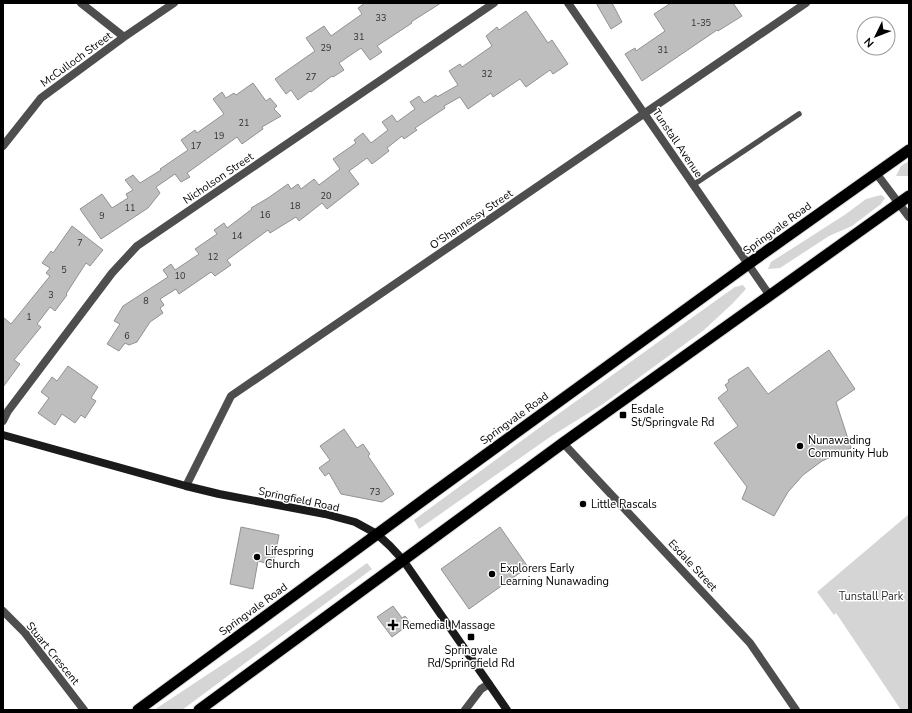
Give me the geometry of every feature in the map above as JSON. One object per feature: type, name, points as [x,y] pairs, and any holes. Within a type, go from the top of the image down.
[{"type":"highway","name":"Springvale Road","points":[[138,710],[377,534],[909,150]]},
{"type":"highway","points":[[199,710],[563,443],[909,196]]},
{"type":"main road","name":"Springfield Road","points":[[3,435],[186,486],[219,494],[325,514],[355,522],[377,534],[403,560],[507,710]]},
{"type":"street","points":[[81,3],[124,37]]},
{"type":"street","name":"McCulloch Street","points":[[3,146],[41,98],[124,37],[174,3]]},
{"type":"street","name":"Nicholson Street","points":[[3,421],[8,411],[112,273],[137,246],[494,3]]},
{"type":"street","name":"Tunstall Avenue","points":[[568,3],[770,296]]},
{"type":"street","name":"O'Shannessy Street","points":[[186,486],[232,396],[806,3]]},
{"type":"street","points":[[876,173],[909,217]]},
{"type":"street","name":"Esdale Street","points":[[563,443],[750,643],[796,710]]},
{"type":"street","name":"Stuart Crescent","points":[[3,611],[25,633],[84,710]]},
{"type":"street","points":[[465,710],[481,689],[489,684]]},
{"type":"lane","points":[[693,186],[799,114]]},
{"type":"green space","points":[[909,161],[909,176],[896,176],[901,166]]},
{"type":"green space","points":[[881,195],[885,198],[881,204],[852,226],[829,236],[780,268],[768,269],[771,262],[846,214],[866,199]]},
{"type":"green space","points":[[743,285],[746,289],[704,330],[603,404],[550,437],[419,529],[414,520],[725,294],[735,287]]},
{"type":"green space","name":"Tunstall Park","points":[[909,514],[909,710],[901,710],[836,613],[834,615],[817,592]]},
{"type":"green space","points":[[367,563],[372,569],[182,710],[154,710],[249,647]]},
{"type":"building","points":[[365,3],[441,3],[377,46],[382,52],[370,60],[361,48],[339,63],[344,70],[333,77],[332,76],[298,100],[291,90],[286,94],[275,79],[315,51],[306,38],[324,26],[331,36],[362,14],[358,8]]},
{"type":"building","points":[[596,3],[612,3],[622,22],[611,29]]},
{"type":"building","points":[[671,3],[733,3],[742,16],[718,31],[717,30],[642,81],[625,54],[635,48],[636,51],[665,31],[654,14]]},
{"type":"building","points":[[526,11],[548,43],[552,40],[568,64],[553,74],[550,70],[526,87],[520,79],[493,97],[491,93],[468,109],[460,97],[444,106],[445,108],[415,128],[417,130],[404,139],[402,136],[387,148],[389,151],[372,164],[367,158],[349,171],[359,184],[327,209],[322,203],[299,221],[296,217],[270,233],[268,230],[227,260],[231,265],[215,276],[211,272],[179,294],[176,289],[160,299],[164,305],[160,308],[163,313],[150,322],[137,342],[129,345],[125,343],[119,351],[107,344],[120,324],[114,321],[123,306],[168,277],[163,270],[171,264],[175,270],[199,254],[195,249],[217,234],[214,230],[224,223],[227,228],[252,209],[251,208],[288,184],[291,189],[298,184],[301,189],[314,179],[319,185],[340,169],[333,159],[356,143],[354,140],[363,133],[371,143],[388,130],[382,122],[392,115],[397,122],[415,109],[410,102],[419,96],[424,103],[436,95],[437,97],[458,85],[449,71],[460,64],[462,67],[492,46],[486,36],[497,27],[499,30]]},
{"type":"building","points":[[253,83],[266,101],[270,98],[277,106],[274,109],[281,116],[262,127],[263,129],[242,144],[237,137],[187,173],[190,177],[181,182],[175,174],[156,187],[160,193],[148,208],[101,239],[80,209],[102,194],[112,208],[128,198],[126,194],[133,190],[125,180],[133,175],[140,183],[161,170],[160,169],[188,150],[181,140],[195,130],[197,133],[224,114],[213,99],[222,92],[226,98],[234,93],[236,95]]},
{"type":"building","points":[[72,226],[103,250],[90,266],[86,263],[66,294],[67,295],[55,311],[50,307],[37,324],[41,327],[14,360],[20,364],[3,387],[3,317],[11,324],[50,276],[46,273],[50,268],[42,263],[51,251],[53,253]]},
{"type":"building","points":[[829,350],[855,389],[836,402],[851,448],[822,461],[803,475],[788,492],[774,516],[742,499],[747,487],[714,443],[738,426],[718,398],[728,390],[725,385],[729,382],[728,380],[748,367],[768,394]]},
{"type":"building","points":[[68,366],[98,387],[91,398],[96,401],[85,418],[81,415],[75,423],[62,414],[55,425],[38,413],[49,398],[41,392],[52,377],[57,381]]},
{"type":"building","points":[[344,429],[357,448],[363,444],[370,454],[368,456],[394,494],[382,502],[341,494],[329,473],[325,476],[319,468],[330,460],[320,446]]},
{"type":"building","points":[[241,527],[279,535],[273,565],[258,561],[253,589],[230,584]]},
{"type":"building","points":[[500,527],[528,567],[469,609],[441,569]]},
{"type":"building","points":[[393,606],[402,618],[405,616],[411,623],[392,637],[377,617]]},
{"type":"place","name":"Esdale St/Springvale Rd","points":[[623,415]]},
{"type":"place","name":"Nunawading Community Hub","points":[[800,446]]},
{"type":"place","name":"Little Rascals","points":[[583,504]]},
{"type":"place","name":"Lifespring Church","points":[[257,557]]},
{"type":"place","name":"Explorers Early Learning Nunawading","points":[[492,574]]},
{"type":"place","name":"Remedial Massage","points":[[393,625]]},
{"type":"place","name":"Springvale Rd/Springfield Rd","points":[[471,637]]}]
